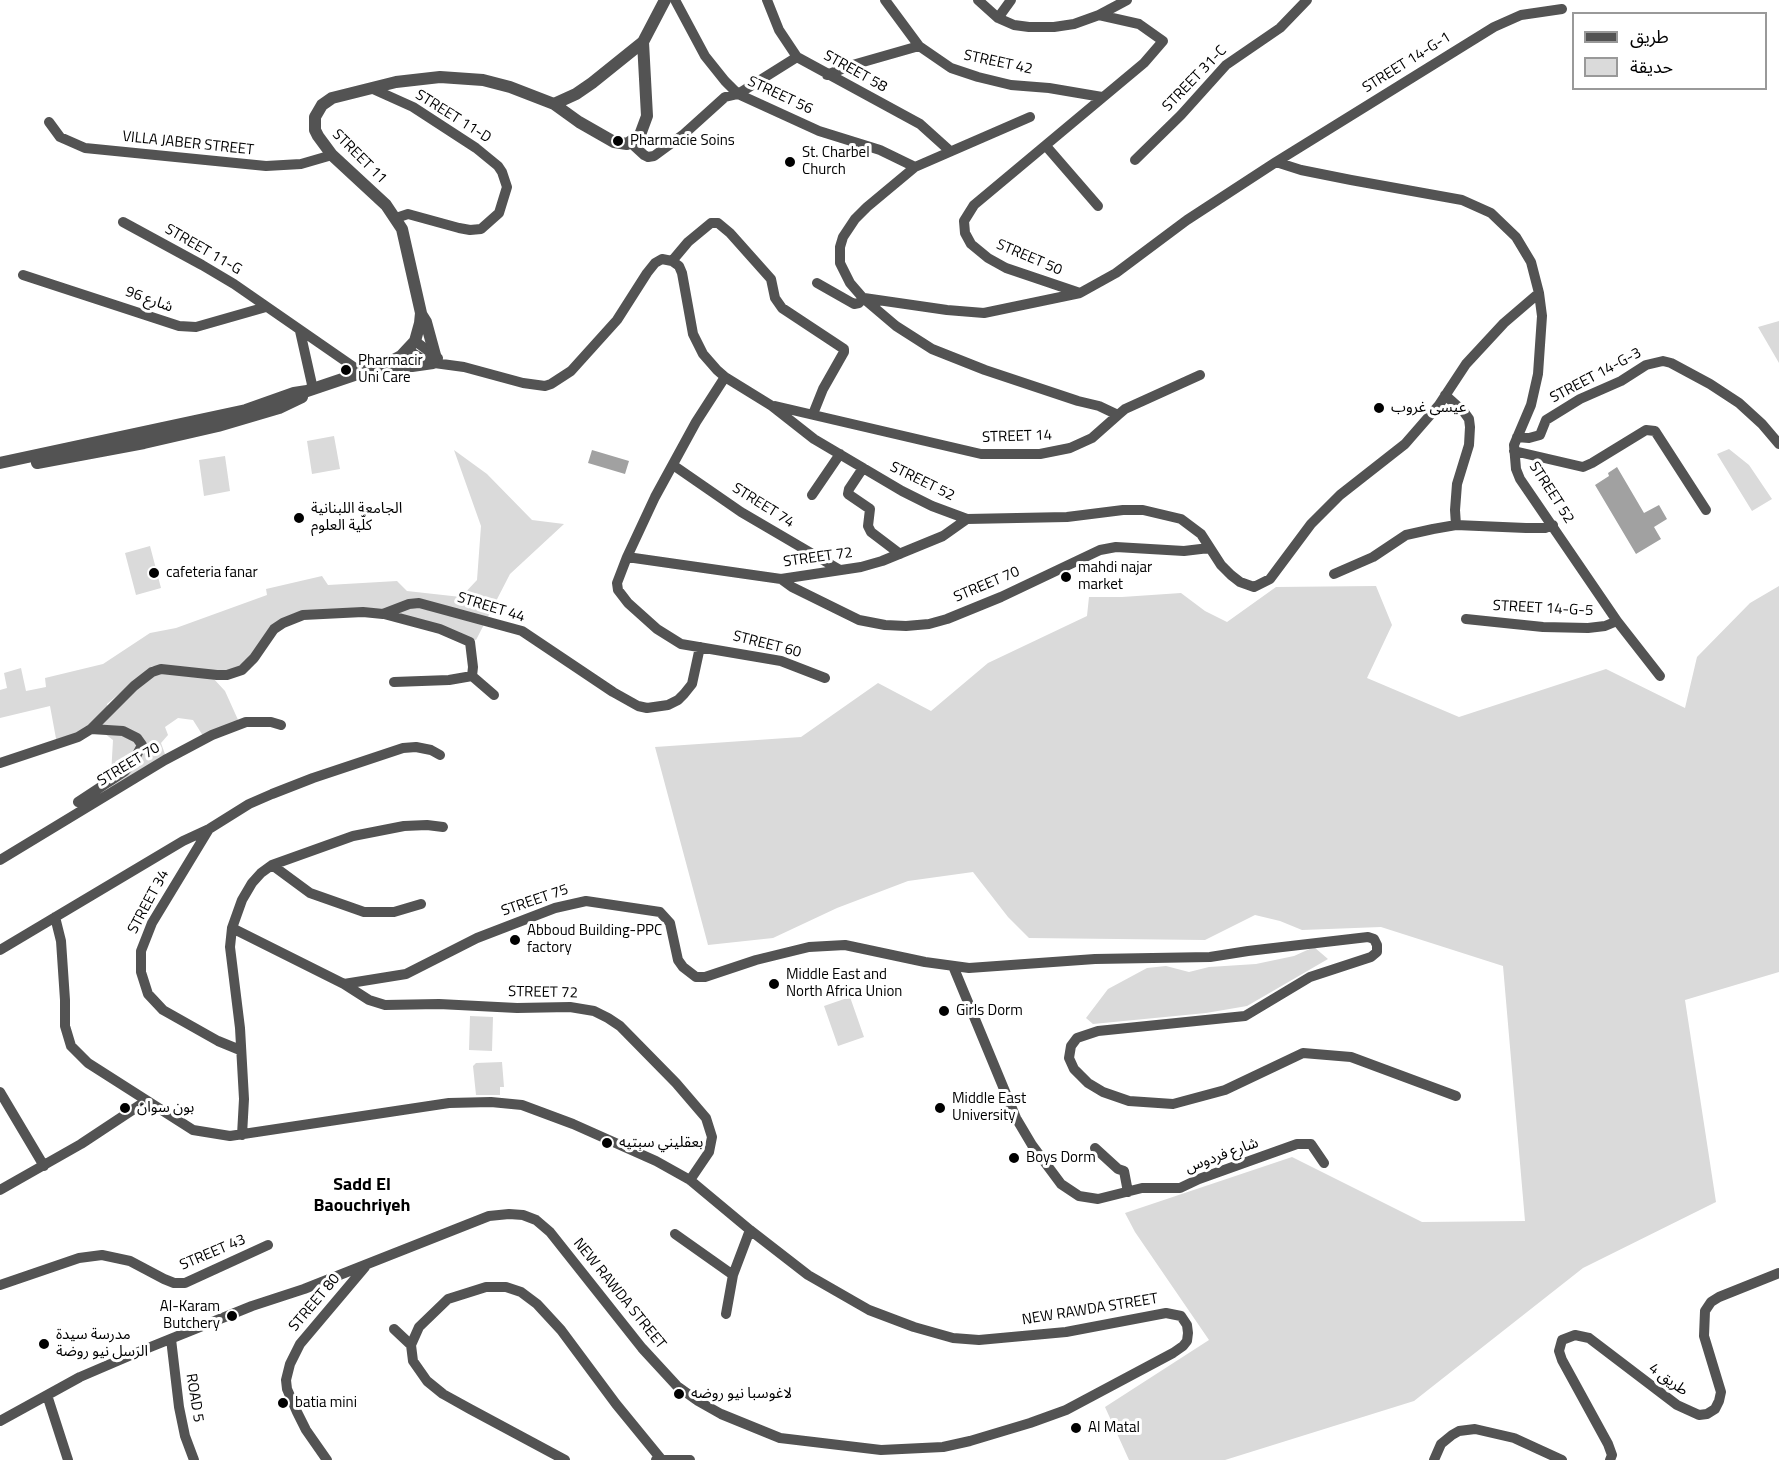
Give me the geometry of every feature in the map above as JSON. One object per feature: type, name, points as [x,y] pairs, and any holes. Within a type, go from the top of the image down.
[{"type":"street","points":[[554,104],[576,94],[592,83],[643,42],[665,0]]},
{"type":"street","name":"STREET 56","points":[[675,0],[705,56],[738,94],[819,131],[880,150],[915,167]]},
{"type":"street","name":"STREET 58","points":[[766,0],[779,30],[797,57],[920,124],[950,151]]},
{"type":"street","name":"STREET 42","points":[[885,0],[919,46],[951,68],[1011,85],[1049,88],[1102,97]]},
{"type":"street","points":[[978,0],[998,18],[1014,25],[1029,27],[1074,24],[1099,15],[1128,0],[1135,22]]},
{"type":"street","points":[[998,18],[1011,0]]},
{"type":"street","name":"STREET 31-C","points":[[1135,160],[1181,115],[1226,65],[1280,27],[1307,0]]},
{"type":"street","name":"STREET 14-G-1","points":[[1080,293],[1116,273],[1187,220],[1276,162],[1494,27],[1521,15],[1562,9]]},
{"type":"street","name":"STREET 50","points":[[1080,293],[1006,268],[988,258],[971,244],[964,233],[964,221],[974,205],[1144,63],[1162,41],[1145,26],[1099,15]]},
{"type":"street","points":[[643,42],[647,116],[640,135],[631,143],[644,154],[654,156],[684,134],[725,97],[738,94],[797,57]]},
{"type":"street","points":[[827,75],[849,66],[919,46]]},
{"type":"street","name":"STREET 11","points":[[411,345],[420,323],[421,314],[406,243],[396,218],[376,195],[332,155],[315,130],[321,105],[332,98],[396,82],[422,78],[462,77],[510,87],[554,104],[579,122],[614,142],[623,145],[631,143]]},
{"type":"street","name":"STREET 11-D","points":[[373,89],[413,107],[476,147],[498,166],[507,187],[499,213],[481,229],[459,228],[408,214],[396,218]]},
{"type":"street","points":[[1030,117],[915,167],[855,219],[843,237],[840,247],[840,263],[850,283],[863,298],[896,326],[932,349],[985,370],[1099,406],[1118,415]]},
{"type":"street","name":"VILLA JABER STREET","points":[[49,122],[60,137],[85,148],[266,166],[301,164],[332,155]]},
{"type":"street","points":[[1046,146],[1098,206]]},
{"type":"street","name":"STREET 52","points":[[1276,162],[1300,170],[1462,200],[1477,206],[1503,223],[1516,237],[1531,262],[1542,316],[1538,374],[1530,405],[1517,438],[1514,451],[1516,469],[1520,479],[1617,621],[1660,676]]},
{"type":"street","name":"STREET 11-G","points":[[123,222],[202,265],[300,331]]},
{"type":"street","points":[[0,463],[246,410],[384,365],[401,356],[411,345],[437,360],[523,383],[545,386],[551,384],[571,371],[617,320],[655,263],[662,259],[672,261],[688,242],[711,224],[716,223],[722,225],[771,279],[775,298],[782,308],[844,349],[813,414]]},
{"type":"street","name":"STREET 52","points":[[672,261],[679,266],[684,279],[693,334],[703,354],[725,377],[772,406],[814,439],[863,468],[932,506],[967,519],[1067,517],[1101,512],[1143,510],[1181,519],[1196,528],[1221,565],[1240,582],[1254,587],[1269,579],[1311,524],[1340,495],[1406,444],[1440,405],[1445,395]]},
{"type":"street","name":"شارع 96","points":[[23,275],[179,326],[196,327],[266,308]]},
{"type":"street","name":"STREET 50","points":[[817,283],[855,304],[863,298],[984,313],[1080,293]]},
{"type":"street","points":[[1456,525],[1457,484],[1469,445],[1470,427],[1469,419],[1464,412],[1445,395],[1482,345],[1539,293]]},
{"type":"street","points":[[421,314],[426,322],[437,360]]},
{"type":"street","points":[[300,331],[361,372]]},
{"type":"street","points":[[300,331],[310,390]]},
{"type":"street","points":[[384,365],[418,366],[437,360]]},
{"type":"street","name":"STREET 14-G-3","points":[[1517,438],[1540,435],[1546,420],[1580,399],[1621,381],[1646,365],[1663,361],[1710,384],[1739,403],[1779,444]]},
{"type":"street","name":"STREET 14","points":[[772,406],[981,454],[1019,455],[1056,452],[1076,446],[1092,438],[1125,409],[1200,375]]},
{"type":"street","points":[[700,647],[681,644],[668,637],[623,598],[617,583],[627,557],[673,465],[725,377]]},
{"type":"street","points":[[0,470],[146,443],[219,426],[279,408],[297,400],[310,390]]},
{"type":"street","points":[[1514,451],[1582,467],[1592,464],[1646,430],[1655,430],[1706,510]]},
{"type":"street","points":[[812,495],[840,454]]},
{"type":"street","name":"STREET 74","points":[[673,465],[741,512],[840,570]]},
{"type":"street","points":[[863,468],[848,494],[870,509],[867,526],[871,532],[900,554]]},
{"type":"street","name":"STREET 72","points":[[627,557],[782,579],[871,564],[943,536],[967,519]]},
{"type":"street","points":[[1334,574],[1373,557],[1390,544],[1406,536],[1456,525],[1545,528],[1553,525]]},
{"type":"street","name":"STREET 70","points":[[782,579],[792,587],[859,620],[906,626],[929,624],[947,619],[1001,597],[1100,550],[1116,547],[1184,550],[1209,548]]},
{"type":"street","name":"STREET 44","points":[[0,763],[67,742],[91,729],[134,686],[152,672],[161,669],[204,675],[227,675],[242,670],[274,629],[291,619],[314,614],[363,612],[383,614],[409,604],[419,603],[522,631],[613,692],[638,706],[647,708],[668,705],[684,694],[692,684],[700,647]]},
{"type":"street","points":[[383,614],[440,629],[470,642],[472,676]]},
{"type":"street","name":"STREET 14-G-5","points":[[1466,619],[1543,627],[1588,628],[1605,626],[1617,621]]},
{"type":"street","name":"STREET 60","points":[[700,647],[781,661],[825,678]]},
{"type":"street","points":[[394,682],[449,680],[472,676]]},
{"type":"street","points":[[472,676],[494,695]]},
{"type":"street","name":"STREET 70","points":[[0,860],[165,760],[212,735],[246,722],[271,722],[281,725]]},
{"type":"street","points":[[78,802],[125,771],[142,745],[137,738],[123,731],[91,729]]},
{"type":"street","name":"STREET 34","points":[[0,950],[183,841],[209,829],[264,797],[352,764],[403,748],[424,748],[440,754]]},
{"type":"street","points":[[242,1135],[244,1099],[240,1028],[230,947],[232,928],[242,900],[252,883],[272,865],[353,836],[405,826],[443,827]]},
{"type":"street","name":"STREET 34","points":[[209,829],[152,923],[141,951],[141,972],[148,994],[163,1010],[240,1050]]},
{"type":"street","points":[[272,865],[310,893],[364,912],[394,912],[421,904]]},
{"type":"street","name":"STREET 75","points":[[344,984],[406,974],[477,938],[555,908],[586,901],[660,912],[669,923],[678,960],[689,973],[696,976],[705,977],[756,960],[809,947],[845,945],[953,966]]},
{"type":"street","name":"NEW RAWDA STREET","points":[[1,1420],[80,1377],[252,1306],[304,1289],[489,1216],[523,1215],[536,1221],[550,1232],[642,1348],[677,1386],[721,1414],[780,1438],[881,1450],[943,1447],[970,1441],[1030,1424],[1066,1410],[1183,1347],[1188,1333],[1181,1316],[1166,1313],[1056,1333],[980,1340],[953,1338],[914,1327],[868,1310],[808,1275],[690,1180],[656,1161],[564,1120],[522,1105],[491,1101],[449,1102],[242,1135],[214,1135],[194,1130],[88,1063],[71,1046],[65,1026],[61,941],[55,917]]},
{"type":"street","points":[[232,928],[344,984]]},
{"type":"street","points":[[230,947],[247,935]]},
{"type":"street","points":[[953,966],[969,968],[1095,959],[1210,957],[1368,937],[1374,939],[1377,945],[1377,952],[1371,957],[1310,977],[1245,1016],[1098,1030],[1077,1038],[1071,1046],[1069,1058],[1074,1069],[1088,1083],[1103,1092],[1129,1101],[1173,1104],[1226,1090],[1303,1053],[1351,1057],[1456,1096]]},
{"type":"street","name":"شارع فردوس","points":[[953,966],[1016,1118],[1032,1145],[1061,1184],[1079,1196],[1098,1199],[1142,1188],[1180,1188],[1297,1144],[1311,1144],[1324,1163]]},
{"type":"street","points":[[960,984],[969,968]]},
{"type":"street","name":"STREET 72","points":[[344,984],[369,1000],[386,1005],[570,1007],[594,1011],[608,1018],[620,1026],[676,1083],[706,1118],[712,1137],[709,1152],[690,1180]]},
{"type":"street","points":[[0,1092],[44,1166]]},
{"type":"street","points":[[0,1190],[44,1166],[146,1101]]},
{"type":"street","points":[[1095,1148],[1118,1169],[1124,1171],[1128,1192]]},
{"type":"street","points":[[726,1314],[733,1275],[750,1230]]},
{"type":"street","points":[[675,1234],[733,1275]]},
{"type":"street","name":"STREET 43","points":[[0,1285],[70,1261],[102,1256],[130,1261],[164,1280],[184,1283],[268,1245]]},
{"type":"street","name":"STREET 80","points":[[327,1460],[306,1430],[287,1389],[286,1380],[300,1344],[368,1264]]},
{"type":"street","name":"طريق 4","points":[[1610,1460],[1612,1455],[1608,1444],[1562,1360],[1559,1351],[1562,1340],[1575,1335],[1589,1338],[1677,1406],[1699,1415],[1707,1414],[1715,1409],[1721,1392],[1704,1336],[1705,1311],[1711,1302],[1719,1297],[1779,1273]]},
{"type":"street","points":[[565,1460],[443,1394],[427,1381],[413,1361],[411,1345],[419,1327],[448,1299],[486,1287],[506,1287],[520,1292],[537,1304],[561,1329],[658,1459],[690,1460]]},
{"type":"street","points":[[394,1329],[411,1345]]},
{"type":"street","name":"ROAD 5","points":[[171,1339],[179,1407],[185,1436],[194,1460]]},
{"type":"street","points":[[47,1395],[68,1460]]},
{"type":"street","points":[[1428,1460],[1452,1435],[1474,1429],[1514,1438],[1562,1460]]},
{"type":"street","points":[[1434,1460],[1439,1448]]},
{"type":"green space","points":[[1779,321],[1779,363],[1758,327]]},
{"type":"green space","points":[[334,436],[340,469],[312,474],[307,441]]},
{"type":"green space","points":[[1729,449],[1749,465],[1772,499],[1752,511],[1717,454]]},
{"type":"green space","points":[[454,450],[487,474],[532,520],[564,524],[510,574],[476,640],[382,610],[303,615],[270,638],[253,666],[227,672],[152,666],[107,704],[109,711],[155,673],[213,678],[225,691],[239,722],[205,739],[193,720],[178,718],[165,727],[168,735],[161,743],[166,757],[110,793],[113,740],[96,727],[57,744],[50,706],[0,718],[0,690],[7,688],[4,673],[21,668],[26,691],[46,687],[45,678],[103,664],[150,633],[176,628],[267,595],[266,589],[322,576],[328,585],[397,581],[407,591],[461,597],[477,580],[481,526]]},
{"type":"green space","points":[[225,456],[230,491],[204,496],[199,460]]},
{"type":"green space","points":[[150,546],[161,588],[136,595],[125,553]]},
{"type":"green space","points":[[1376,586],[1392,625],[1367,678],[1459,717],[1606,669],[1685,708],[1697,657],[1750,603],[1779,586],[1779,972],[1685,1000],[1716,1202],[1583,1268],[1414,1401],[1225,1460],[1129,1460],[1105,1407],[1209,1340],[1135,1232],[1125,1213],[1292,1157],[1422,1222],[1525,1221],[1503,966],[1381,927],[1302,930],[1280,921],[1255,915],[1205,940],[1029,938],[1008,917],[973,872],[908,881],[837,908],[773,938],[708,945],[655,747],[801,737],[878,683],[931,711],[988,663],[1087,616],[1089,597],[1181,593],[1205,611],[1227,622],[1276,587]]},
{"type":"green space","points":[[1314,947],[1328,959],[1247,1006],[1206,1013],[1093,1024],[1086,1018],[1108,989],[1147,968],[1166,966],[1189,972],[1209,967],[1256,964],[1294,956]]},
{"type":"green space","points":[[850,997],[864,1037],[838,1046],[824,1006]]},
{"type":"green space","points":[[470,1016],[493,1017],[492,1051],[469,1050]]},
{"type":"green space","points":[[502,1062],[504,1087],[500,1087],[500,1095],[476,1095],[473,1066],[476,1063]]},
{"type":"shaded area","points":[[592,450],[629,461],[625,474],[588,463]]},
{"type":"shaded area","points":[[1617,467],[1644,513],[1659,505],[1667,519],[1654,527],[1661,539],[1636,554],[1595,485],[1609,476],[1608,473]]},
{"type":"place","name":"Pharmacie Soins","points":[[618,141]]},
{"type":"place","name":"St. Charbel Church","points":[[790,162]]},
{"type":"place","name":"Pharmacir Uni Care","points":[[346,370]]},
{"type":"place","name":"عيسى غروب","points":[[1379,408]]},
{"type":"place","name":"الجامعة اللبنانية كلّية العلوم","points":[[299,518]]},
{"type":"place","name":"cafeteria fanar","points":[[154,573]]},
{"type":"place","name":"mahdi najar market","points":[[1066,577]]},
{"type":"place","name":"Abboud Building-PPC factory","points":[[515,940]]},
{"type":"place","name":"Middle East and North Africa Union","points":[[774,984]]},
{"type":"place","name":"Girls Dorm","points":[[944,1011]]},
{"type":"place","name":"بون سوان","points":[[125,1108]]},
{"type":"place","name":"Middle East University","points":[[940,1108]]},
{"type":"place","name":"بعقليني سبتيه","points":[[607,1143]]},
{"type":"place","name":"Boys Dorm","points":[[1014,1158]]},
{"type":"place","name":"Al-Karam Butchery","points":[[232,1316]]},
{"type":"place","name":"مدرسة سيدة الرسل نيو روضة","points":[[44,1344]]},
{"type":"place","name":"لاغوسبا نيو روضه","points":[[679,1394]]},
{"type":"place","name":"batia mini","points":[[283,1403]]},
{"type":"place","name":"Al Matal","points":[[1076,1428]]},
{"type":"district","name":"Sadd El Baouchriyeh","points":[[362,1196]]}]
